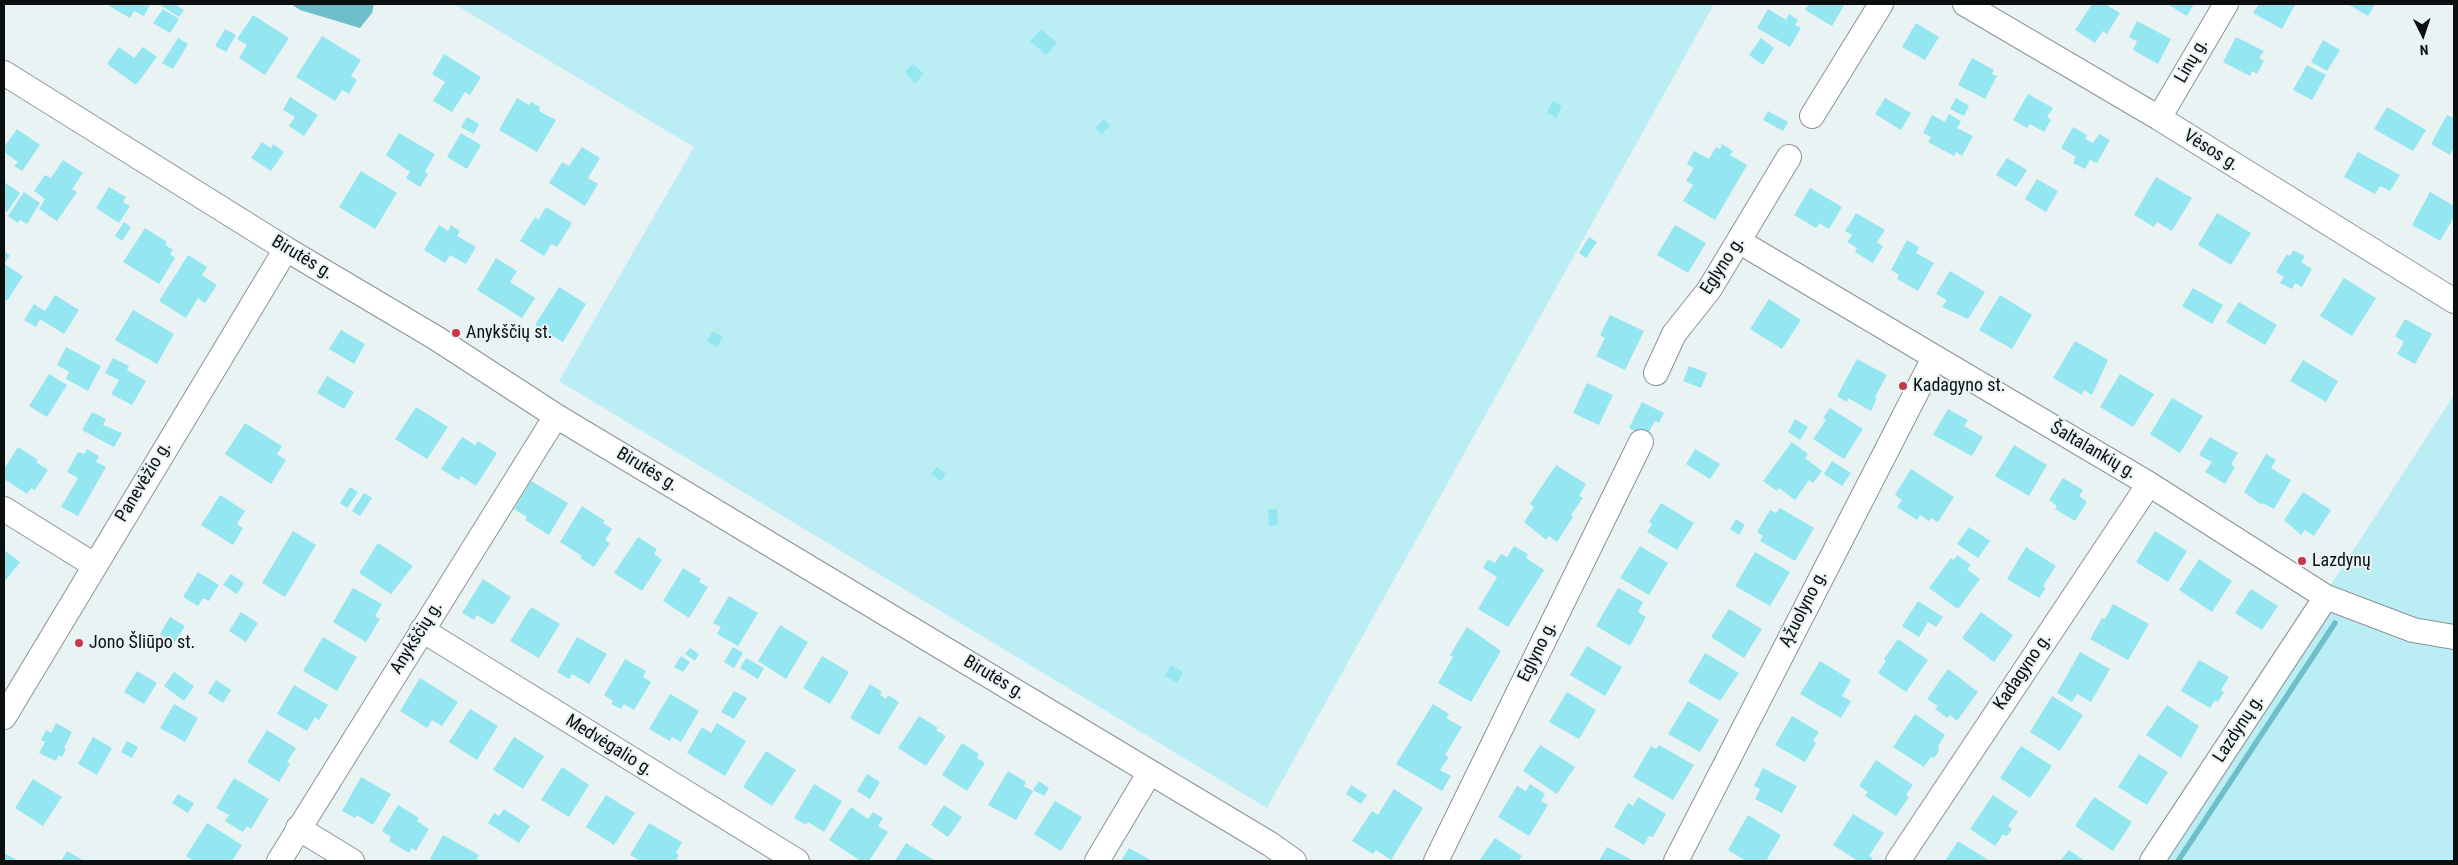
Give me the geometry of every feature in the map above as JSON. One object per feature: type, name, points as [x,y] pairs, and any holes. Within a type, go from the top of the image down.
[{"type":"street","points":[[1812,116],[1881,4]]},
{"type":"street","name":"Vėsos g.","points":[[1965,4],[2159,118],[2454,301]]},
{"type":"street","name":"Linų g.","points":[[2159,118],[2226,4]]},
{"type":"street","name":"Birutės g.","points":[[4,73],[286,248],[436,338],[556,416],[1270,844],[1294,861]]},
{"type":"street","name":"Eglyno g.","points":[[1656,373],[1674,334],[1709,290],[1740,242],[1788,157]]},
{"type":"street","name":"Šaltalankių g.","points":[[1740,242],[2149,484],[2326,597],[2413,630],[2454,637]]},
{"type":"street","name":"Panevėžio g.","points":[[4,717],[286,248]]},
{"type":"street","name":"Ąžuolyno g.","points":[[1676,861],[1934,358]]},
{"type":"street","name":"Anykščių g.","points":[[279,861],[556,416]]},
{"type":"street","name":"Eglyno g.","points":[[1436,861],[1641,442]]},
{"type":"street","name":"Kadagyno g.","points":[[1898,861],[2149,484]]},
{"type":"street","points":[[4,508],[94,565]]},
{"type":"street","name":"Lazdynų g.","points":[[2152,861],[2326,597]]},
{"type":"street","name":"Medvėgalio g.","points":[[422,630],[797,861]]},
{"type":"street","points":[[1097,861],[1150,772]]},
{"type":"street","points":[[298,828],[352,861]]},
{"type":"shaded area","points":[[291,4],[374,4],[372,13],[360,28],[300,10]]},
{"type":"shaded area","points":[[454,4],[1714,4],[1267,808],[559,381],[694,147]]},
{"type":"shaded area","points":[[2454,395],[2454,861],[2158,861],[2330,586]]},
{"type":"building","points":[[110,4],[150,4],[144,16],[134,11],[130,18],[109,6]]},
{"type":"building","points":[[159,4],[175,4],[184,10],[179,17]]},
{"type":"building","points":[[1809,4],[1845,4],[1832,26],[1805,10]]},
{"type":"building","points":[[2092,4],[2105,4],[2120,13],[2107,34],[2103,31],[2095,43],[2075,30]]},
{"type":"building","points":[[2167,4],[2194,4],[2187,16]]},
{"type":"building","points":[[2259,4],[2295,5],[2282,29],[2253,13]]},
{"type":"building","points":[[2348,4],[2375,4],[2368,16]]},
{"type":"building","points":[[163,9],[179,19],[170,33],[153,23]]},
{"type":"building","points":[[1768,9],[1786,20],[1789,14],[1798,20],[1795,25],[1801,28],[1790,47],[1757,28]]},
{"type":"building","points":[[253,15],[289,38],[265,75],[239,58],[247,45],[237,39]]},
{"type":"building","points":[[2137,21],[2171,39],[2158,64],[2133,50],[2137,41],[2129,37]]},
{"type":"building","points":[[1916,23],[1939,37],[1925,60],[1902,47]]},
{"type":"building","points":[[225,29],[236,35],[226,52],[215,46]]},
{"type":"building","points":[[1041,29],[1057,43],[1046,55],[1030,41]]},
{"type":"building","points":[[322,36],[361,60],[351,76],[357,80],[349,94],[342,90],[335,101],[296,77]]},
{"type":"building","points":[[2236,37],[2264,51],[2259,58],[2264,61],[2257,74],[2252,71],[2250,76],[2223,62]]},
{"type":"building","points":[[178,38],[188,44],[173,69],[162,63]]},
{"type":"building","points":[[1761,38],[1774,48],[1763,65],[1749,55]]},
{"type":"building","points":[[2323,40],[2340,50],[2327,71],[2311,62]]},
{"type":"building","points":[[119,47],[134,58],[143,47],[157,57],[136,85],[107,64]]},
{"type":"building","points":[[444,54],[481,77],[470,95],[465,92],[452,112],[433,101],[445,82],[432,74]]},
{"type":"building","points":[[1972,58],[1994,70],[1992,74],[1997,76],[1985,99],[1958,85]]},
{"type":"building","points":[[913,64],[924,74],[915,83],[905,72]]},
{"type":"building","points":[[2307,65],[2326,75],[2312,100],[2293,90]]},
{"type":"building","points":[[2028,94],[2053,108],[2047,117],[2051,120],[2044,132],[2030,124],[2027,128],[2013,120]]},
{"type":"building","points":[[290,97],[318,115],[304,136],[289,126],[295,117],[283,110]]},
{"type":"building","points":[[517,98],[529,105],[531,102],[540,107],[539,111],[556,120],[537,152],[499,130]]},
{"type":"building","points":[[1885,98],[1911,113],[1901,130],[1875,114]]},
{"type":"building","points":[[1956,98],[1969,106],[1964,116],[1950,109]]},
{"type":"building","points":[[1553,101],[1562,106],[1556,118],[1547,112]]},
{"type":"building","points":[[2387,107],[2426,130],[2413,151],[2374,129]]},
{"type":"building","points":[[1768,111],[1788,122],[1783,131],[1763,120]]},
{"type":"building","points":[[1949,114],[1961,121],[1957,128],[1973,136],[1962,156],[1956,152],[1954,156],[1928,142],[1931,137],[1923,133],[1932,115],[1945,122]]},
{"type":"building","points":[[2447,115],[2454,118],[2454,147],[2450,155],[2431,144]]},
{"type":"building","points":[[467,117],[479,124],[474,134],[461,127]]},
{"type":"building","points":[[1104,119],[1110,126],[1102,134],[1095,128]]},
{"type":"building","points":[[2073,127],[2087,135],[2085,139],[2093,143],[2099,134],[2110,140],[2097,163],[2090,160],[2085,169],[2073,163],[2076,157],[2061,148]]},
{"type":"building","points":[[17,129],[40,145],[22,171],[14,166],[18,162],[4,152],[4,147]]},
{"type":"building","points":[[399,133],[435,154],[425,172],[428,174],[420,187],[406,178],[410,172],[386,155]]},
{"type":"building","points":[[461,133],[481,145],[467,169],[447,157]]},
{"type":"building","points":[[262,142],[271,148],[273,144],[284,152],[271,171],[251,158]]},
{"type":"building","points":[[1722,144],[1733,151],[1730,155],[1747,165],[1715,220],[1683,201],[1693,185],[1686,181],[1694,168],[1687,164],[1694,151],[1709,159],[1716,147],[1720,149]]},
{"type":"building","points":[[582,147],[600,158],[588,178],[598,184],[585,206],[549,183],[562,162],[569,166]]},
{"type":"building","points":[[2358,152],[2400,175],[2390,191],[2380,186],[2375,194],[2344,177]]},
{"type":"building","points":[[2007,158],[2027,170],[2016,187],[1996,175]]},
{"type":"building","points":[[63,160],[83,173],[72,189],[77,192],[57,221],[39,209],[45,199],[34,191],[45,175],[51,178]]},
{"type":"building","points":[[361,171],[397,193],[375,229],[339,207]]},
{"type":"building","points":[[2156,177],[2192,198],[2172,231],[2157,222],[2154,227],[2134,215]]},
{"type":"building","points":[[2037,179],[2058,191],[2046,212],[2025,199]]},
{"type":"building","points":[[4,182],[20,193],[7,212],[4,210]]},
{"type":"building","points":[[109,187],[126,197],[123,202],[130,206],[119,223],[96,208]]},
{"type":"building","points":[[1810,188],[1842,207],[1829,229],[1819,223],[1816,228],[1794,215]]},
{"type":"building","points":[[24,192],[40,203],[27,224],[20,220],[18,223],[8,216]]},
{"type":"building","points":[[2430,192],[2454,206],[2454,217],[2440,241],[2412,225]]},
{"type":"building","points":[[546,207],[572,223],[557,247],[551,244],[544,256],[520,241],[535,217],[538,220]]},
{"type":"building","points":[[1856,213],[1885,230],[1877,242],[1883,246],[1873,263],[1855,252],[1857,248],[1847,242],[1852,235],[1845,231]]},
{"type":"building","points":[[2217,213],[2251,233],[2231,265],[2198,245]]},
{"type":"building","points":[[124,222],[131,227],[122,241],[115,236]]},
{"type":"building","points":[[439,225],[448,231],[451,225],[460,231],[457,236],[476,247],[466,264],[450,255],[445,263],[424,250]]},
{"type":"building","points":[[1675,225],[1706,243],[1688,273],[1657,255]]},
{"type":"building","points":[[145,228],[167,242],[165,245],[173,250],[170,254],[175,258],[159,284],[123,262]]},
{"type":"building","points":[[1589,237],[1597,242],[1586,258],[1579,253]]},
{"type":"building","points":[[1907,240],[1919,247],[1916,253],[1934,263],[1918,291],[1897,279],[1899,275],[1891,270]]},
{"type":"building","points":[[2293,250],[2305,256],[2301,262],[2312,269],[2302,287],[2295,283],[2292,289],[2280,283],[2284,277],[2276,272],[2287,254],[2290,256]]},
{"type":"building","points":[[4,251],[10,255],[4,264]]},
{"type":"building","points":[[188,255],[207,267],[202,275],[217,285],[205,303],[198,298],[186,318],[159,301]]},
{"type":"building","points":[[496,258],[517,271],[510,282],[535,298],[522,318],[477,290]]},
{"type":"building","points":[[4,264],[23,276],[7,301],[4,299]]},
{"type":"building","points":[[1950,271],[1985,292],[1968,319],[1942,307],[1947,300],[1936,294]]},
{"type":"building","points":[[2344,278],[2376,298],[2352,336],[2320,316]]},
{"type":"building","points":[[559,287],[586,304],[563,342],[535,325]]},
{"type":"building","points":[[2193,288],[2223,305],[2212,324],[2182,306]]},
{"type":"building","points":[[55,295],[79,310],[64,334],[40,319],[36,327],[24,320],[34,304],[45,311]]},
{"type":"building","points":[[2000,295],[2032,315],[2012,349],[1979,330]]},
{"type":"building","points":[[1769,299],[1801,320],[1782,349],[1750,329]]},
{"type":"building","points":[[2239,302],[2277,325],[2265,345],[2226,322]]},
{"type":"building","points":[[133,310],[174,334],[157,364],[115,340]]},
{"type":"building","points":[[1610,315],[1644,331],[1625,370],[1596,356],[1605,338],[1600,335]]},
{"type":"building","points":[[2405,319],[2432,334],[2415,364],[2397,354],[2404,342],[2395,336]]},
{"type":"building","points":[[341,330],[365,344],[354,364],[329,349]]},
{"type":"building","points":[[713,331],[723,337],[717,347],[707,341]]},
{"type":"building","points":[[2075,341],[2108,360],[2092,395],[2084,390],[2082,395],[2053,378]]},
{"type":"building","points":[[66,347],[101,366],[88,391],[66,379],[69,372],[57,365]]},
{"type":"building","points":[[113,358],[129,366],[127,370],[146,381],[132,405],[111,394],[119,380],[105,373]]},
{"type":"building","points":[[1857,359],[1887,375],[1875,397],[1877,398],[1871,411],[1848,398],[1847,402],[1837,396]]},
{"type":"building","points":[[2303,360],[2338,381],[2326,402],[2290,381]]},
{"type":"building","points":[[1689,366],[1707,373],[1701,388],[1683,381]]},
{"type":"building","points":[[49,374],[67,385],[47,417],[29,406]]},
{"type":"building","points":[[2120,374],[2154,394],[2133,427],[2100,407]]},
{"type":"building","points":[[327,376],[354,392],[344,409],[317,393]]},
{"type":"building","points":[[1587,383],[1613,395],[1599,425],[1573,413]]},
{"type":"building","points":[[2172,398],[2203,416],[2180,453],[2150,434]]},
{"type":"building","points":[[1642,402],[1664,413],[1659,423],[1655,421],[1646,437],[1629,428]]},
{"type":"building","points":[[416,407],[448,427],[427,459],[395,439]]},
{"type":"building","points":[[1830,408],[1863,429],[1844,459],[1813,439],[1826,420],[1823,418]]},
{"type":"building","points":[[1948,409],[1968,420],[1964,426],[1983,437],[1972,456],[1933,435]]},
{"type":"building","points":[[92,412],[106,419],[103,425],[122,433],[114,447],[82,430]]},
{"type":"building","points":[[1795,419],[1808,427],[1800,440],[1788,432]]},
{"type":"building","points":[[245,423],[282,446],[277,454],[286,460],[271,484],[225,454]]},
{"type":"building","points":[[462,437],[475,445],[478,441],[497,453],[476,486],[461,476],[459,480],[441,469]]},
{"type":"building","points":[[2210,437],[2238,453],[2231,464],[2235,467],[2225,484],[2205,472],[2212,462],[2199,455]]},
{"type":"building","points":[[1792,442],[1808,454],[1805,458],[1822,471],[1813,483],[1809,480],[1795,500],[1779,488],[1777,491],[1763,481]]},
{"type":"building","points":[[2014,445],[2047,465],[2029,496],[1995,476]]},
{"type":"building","points":[[18,447],[38,460],[36,462],[48,470],[35,490],[31,488],[27,494],[4,479],[4,469]]},
{"type":"building","points":[[87,449],[99,456],[96,462],[106,467],[78,516],[61,507],[78,478],[67,472],[78,452],[84,454]]},
{"type":"building","points":[[1695,449],[1720,464],[1710,479],[1686,464]]},
{"type":"building","points":[[2266,454],[2276,460],[2271,468],[2291,480],[2274,509],[2263,503],[2262,505],[2244,492]]},
{"type":"building","points":[[1832,461],[1851,473],[1842,486],[1824,474]]},
{"type":"building","points":[[1556,465],[1586,484],[1579,496],[1583,498],[1571,515],[1573,517],[1557,542],[1549,536],[1546,540],[1524,522],[1534,507],[1530,504]]},
{"type":"building","points":[[937,467],[946,474],[941,481],[931,474]]},
{"type":"building","points":[[1911,469],[1954,497],[1938,522],[1931,518],[1929,521],[1920,515],[1917,520],[1897,507],[1902,500],[1895,495]]},
{"type":"building","points":[[2063,478],[2083,490],[2079,496],[2087,502],[2075,521],[2055,509],[2057,506],[2049,500]]},
{"type":"building","points":[[531,481],[568,503],[549,535],[525,520],[527,517],[514,509]]},
{"type":"building","points":[[350,487],[358,492],[347,508],[340,503]]},
{"type":"building","points":[[2303,492],[2331,510],[2314,536],[2305,530],[2301,535],[2284,520]]},
{"type":"building","points":[[364,493],[372,498],[360,516],[352,511]]},
{"type":"building","points":[[220,495],[245,511],[237,524],[243,528],[233,545],[201,525]]},
{"type":"building","points":[[1661,503],[1694,523],[1677,550],[1647,532],[1652,524],[1649,522]]},
{"type":"building","points":[[582,506],[605,521],[603,523],[612,529],[605,540],[610,543],[594,567],[580,558],[582,556],[560,542]]},
{"type":"building","points":[[1780,508],[1814,528],[1795,561],[1760,541],[1763,536],[1757,532],[1770,510],[1776,513]]},
{"type":"building","points":[[1268,509],[1277,509],[1278,525],[1269,526]]},
{"type":"building","points":[[1736,519],[1745,525],[1739,535],[1730,529]]},
{"type":"building","points":[[1969,527],[1990,541],[1978,558],[1957,544]]},
{"type":"building","points":[[293,531],[316,545],[285,597],[262,583]]},
{"type":"building","points":[[2155,531],[2187,551],[2168,582],[2136,562]]},
{"type":"building","points":[[638,537],[657,549],[654,554],[662,560],[642,591],[614,573]]},
{"type":"building","points":[[378,543],[413,566],[391,594],[359,573]]},
{"type":"building","points":[[1514,546],[1528,554],[1526,558],[1544,570],[1508,627],[1478,609],[1497,577],[1483,568],[1488,559],[1495,563],[1501,554],[1507,557]]},
{"type":"building","points":[[1640,546],[1668,563],[1649,595],[1620,578]]},
{"type":"building","points":[[2026,547],[2056,566],[2043,586],[2046,588],[2039,598],[2007,579]]},
{"type":"building","points":[[4,550],[20,562],[6,580],[4,579]]},
{"type":"building","points":[[1755,552],[1790,572],[1770,606],[1735,586]]},
{"type":"building","points":[[1957,555],[1971,565],[1967,569],[1980,579],[1958,609],[1929,588],[1951,558],[1954,560]]},
{"type":"building","points":[[2199,559],[2232,581],[2212,612],[2179,590]]},
{"type":"building","points":[[683,568],[701,579],[699,582],[708,587],[689,618],[663,601]]},
{"type":"building","points":[[198,572],[219,585],[209,601],[203,598],[198,606],[183,597]]},
{"type":"building","points":[[231,574],[244,583],[237,594],[223,585]]},
{"type":"building","points":[[483,579],[511,597],[493,625],[477,615],[474,620],[462,613]]},
{"type":"building","points":[[353,588],[382,604],[375,616],[380,619],[366,642],[333,622]]},
{"type":"building","points":[[1618,588],[1643,602],[1638,612],[1646,617],[1630,646],[1596,626]]},
{"type":"building","points":[[2251,589],[2278,606],[2262,630],[2235,613]]},
{"type":"building","points":[[729,596],[758,613],[738,646],[717,634],[721,627],[713,623]]},
{"type":"building","points":[[1918,601],[1943,617],[1936,627],[1928,622],[1919,637],[1902,626]]},
{"type":"building","points":[[2113,604],[2149,624],[2128,660],[2090,639],[2102,618],[2105,619]]},
{"type":"building","points":[[531,607],[560,624],[539,658],[510,641]]},
{"type":"building","points":[[1729,609],[1762,629],[1744,658],[1711,637]]},
{"type":"building","points":[[241,612],[258,623],[246,642],[229,631]]},
{"type":"building","points":[[1981,612],[2013,635],[1994,662],[1962,638]]},
{"type":"building","points":[[170,617],[185,626],[174,643],[160,634]]},
{"type":"building","points":[[780,625],[808,642],[786,679],[758,661]]},
{"type":"building","points":[[1467,627],[1501,651],[1471,702],[1438,683],[1453,657],[1450,655]]},
{"type":"building","points":[[323,637],[357,657],[337,691],[303,671]]},
{"type":"building","points":[[577,637],[607,654],[589,684],[572,674],[569,679],[557,672]]},
{"type":"building","points":[[1898,639],[1928,660],[1906,692],[1878,673],[1886,661],[1884,659]]},
{"type":"building","points":[[1587,646],[1622,667],[1605,696],[1570,675]]},
{"type":"building","points":[[733,647],[743,653],[734,668],[724,662]]},
{"type":"building","points":[[690,648],[699,654],[695,661],[685,654]]},
{"type":"building","points":[[2080,652],[2110,669],[2091,702],[2077,694],[2072,702],[2057,693]]},
{"type":"building","points":[[1705,653],[1739,673],[1720,701],[1688,682]]},
{"type":"building","points":[[681,656],[690,662],[683,672],[674,667]]},
{"type":"building","points":[[822,656],[849,672],[830,704],[803,688]]},
{"type":"building","points":[[746,658],[764,668],[758,679],[740,668]]},
{"type":"building","points":[[625,659],[646,671],[643,677],[651,682],[634,710],[624,704],[621,709],[611,704],[613,701],[604,695]]},
{"type":"building","points":[[2199,660],[2229,677],[2221,690],[2224,692],[2218,702],[2215,700],[2210,708],[2181,691]]},
{"type":"building","points":[[1820,661],[1851,680],[1842,696],[1851,701],[1841,718],[1800,694]]},
{"type":"building","points":[[1171,665],[1183,672],[1177,683],[1165,676]]},
{"type":"building","points":[[1948,669],[1978,692],[1957,721],[1950,715],[1947,718],[1935,709],[1938,706],[1927,699]]},
{"type":"building","points":[[137,671],[157,683],[144,704],[124,692]]},
{"type":"building","points":[[174,672],[194,686],[184,701],[164,686]]},
{"type":"building","points":[[420,678],[458,702],[442,726],[432,720],[427,728],[400,711]]},
{"type":"building","points":[[216,680],[231,690],[223,703],[208,693]]},
{"type":"building","points":[[870,684],[882,692],[880,695],[886,699],[888,695],[899,702],[879,735],[850,718]]},
{"type":"building","points":[[294,685],[328,705],[319,720],[315,717],[307,731],[277,714]]},
{"type":"building","points":[[734,691],[747,698],[734,719],[721,712]]},
{"type":"building","points":[[1567,692],[1596,710],[1579,739],[1549,722]]},
{"type":"building","points":[[670,694],[699,711],[681,742],[672,737],[670,741],[649,729]]},
{"type":"building","points":[[2052,696],[2083,715],[2060,751],[2030,732]]},
{"type":"building","points":[[1688,701],[1719,720],[1700,752],[1668,734]]},
{"type":"building","points":[[174,704],[198,718],[185,742],[160,728]]},
{"type":"building","points":[[1433,704],[1449,714],[1446,718],[1462,727],[1445,755],[1449,757],[1440,770],[1451,776],[1442,791],[1396,764]]},
{"type":"building","points":[[2167,705],[2199,726],[2181,758],[2146,735]]},
{"type":"building","points":[[470,709],[498,726],[477,760],[449,742]]},
{"type":"building","points":[[1915,714],[1945,735],[1938,746],[1939,751],[1935,757],[1930,758],[1924,767],[1893,747]]},
{"type":"building","points":[[919,716],[938,728],[936,730],[946,736],[926,766],[898,748]]},
{"type":"building","points":[[1792,716],[1819,732],[1813,741],[1816,743],[1805,762],[1775,745]]},
{"type":"building","points":[[56,723],[72,732],[62,757],[59,755],[56,761],[39,753],[45,742],[41,740],[46,730],[51,733]]},
{"type":"building","points":[[717,723],[746,741],[725,776],[687,753],[702,727],[711,733]]},
{"type":"building","points":[[267,730],[296,748],[287,762],[290,764],[279,782],[247,762]]},
{"type":"building","points":[[93,737],[112,748],[97,775],[78,764]]},
{"type":"building","points":[[514,737],[544,756],[523,789],[493,770]]},
{"type":"building","points":[[127,741],[138,747],[132,758],[121,752]]},
{"type":"building","points":[[962,743],[979,754],[977,758],[985,763],[967,791],[942,775]]},
{"type":"building","points":[[1540,745],[1575,767],[1557,794],[1523,771]]},
{"type":"building","points":[[1659,745],[1694,765],[1673,800],[1633,777],[1651,746],[1656,749]]},
{"type":"building","points":[[2021,746],[2052,766],[2030,798],[2000,778]]},
{"type":"building","points":[[766,751],[796,770],[772,806],[743,787]]},
{"type":"building","points":[[2139,754],[2168,772],[2147,805],[2118,787]]},
{"type":"building","points":[[1876,760],[1913,785],[1906,795],[1909,797],[1896,816],[1865,796],[1868,792],[1859,786]]},
{"type":"building","points":[[562,767],[589,785],[569,817],[541,800]]},
{"type":"building","points":[[1763,768],[1797,786],[1782,813],[1755,799],[1760,789],[1754,786]]},
{"type":"building","points":[[1008,771],[1026,782],[1024,786],[1033,791],[1016,820],[988,805]]},
{"type":"building","points":[[867,774],[880,782],[870,799],[857,791]]},
{"type":"building","points":[[361,777],[391,794],[373,825],[357,815],[355,818],[342,811]]},
{"type":"building","points":[[234,778],[269,799],[251,829],[247,826],[243,832],[225,821],[229,815],[216,808]]},
{"type":"building","points":[[33,779],[62,797],[43,826],[15,808]]},
{"type":"building","points":[[1039,781],[1049,788],[1044,796],[1033,790]]},
{"type":"building","points":[[814,784],[842,801],[824,832],[808,822],[806,825],[794,818]]},
{"type":"building","points":[[1530,784],[1545,794],[1541,801],[1548,805],[1529,836],[1498,817],[1517,786],[1526,791]]},
{"type":"building","points":[[1351,785],[1367,795],[1361,804],[1346,794]]},
{"type":"building","points":[[1394,789],[1423,808],[1391,860],[1376,850],[1373,854],[1352,841],[1372,811],[1378,815]]},
{"type":"building","points":[[178,794],[194,803],[188,813],[172,803]]},
{"type":"building","points":[[606,795],[635,813],[614,845],[586,827]]},
{"type":"building","points":[[1993,795],[2018,812],[2008,826],[2012,829],[2007,836],[2003,834],[1995,846],[1970,829]]},
{"type":"building","points":[[1638,797],[1666,814],[1653,837],[1649,836],[1644,845],[1614,827],[1628,803],[1633,806]]},
{"type":"building","points":[[2094,797],[2132,822],[2113,851],[2075,826]]},
{"type":"building","points":[[1055,801],[1082,817],[1061,851],[1034,834]]},
{"type":"building","points":[[398,805],[419,818],[417,821],[429,829],[416,851],[412,848],[409,853],[389,841],[391,837],[382,831]]},
{"type":"building","points":[[944,805],[962,817],[948,837],[931,825]]},
{"type":"building","points":[[851,807],[868,819],[873,812],[883,818],[878,826],[888,832],[869,861],[861,861],[829,840]]},
{"type":"building","points":[[504,809],[530,826],[519,843],[488,823],[494,813],[499,816]]},
{"type":"building","points":[[1853,814],[1884,833],[1869,856],[1873,858],[1871,861],[1858,861],[1833,845]]},
{"type":"building","points":[[1748,815],[1781,835],[1766,861],[1746,861],[1728,850]]},
{"type":"building","points":[[207,823],[242,845],[232,861],[194,861],[186,856]]},
{"type":"building","points":[[649,823],[682,842],[676,853],[679,855],[676,861],[641,861],[630,855]]},
{"type":"building","points":[[443,835],[479,855],[476,861],[435,861],[430,859]]},
{"type":"building","points":[[1495,838],[1522,856],[1518,861],[1479,861]]},
{"type":"building","points":[[1958,841],[1990,861],[1945,861]]},
{"type":"building","points":[[906,843],[934,860],[895,861]]},
{"type":"building","points":[[1607,847],[1634,861],[1599,861]]},
{"type":"building","points":[[1129,848],[1152,861],[1121,861]]},
{"type":"building","points":[[2069,850],[2085,861],[2060,861]]},
{"type":"building","points":[[67,851],[84,861],[61,861]]},
{"type":"building","points":[[4,853],[19,861],[4,861]]},
{"type":"waterway","points":[[2178,861],[2335,623]]},
{"type":"place","name":"Anykščių st.","points":[[456,333]]},
{"type":"place","name":"Kadagyno st.","points":[[1903,386]]},
{"type":"place","name":"Lazdynų","points":[[2302,561]]},
{"type":"place","name":"Jono Šliūpo st.","points":[[79,643]]}]
